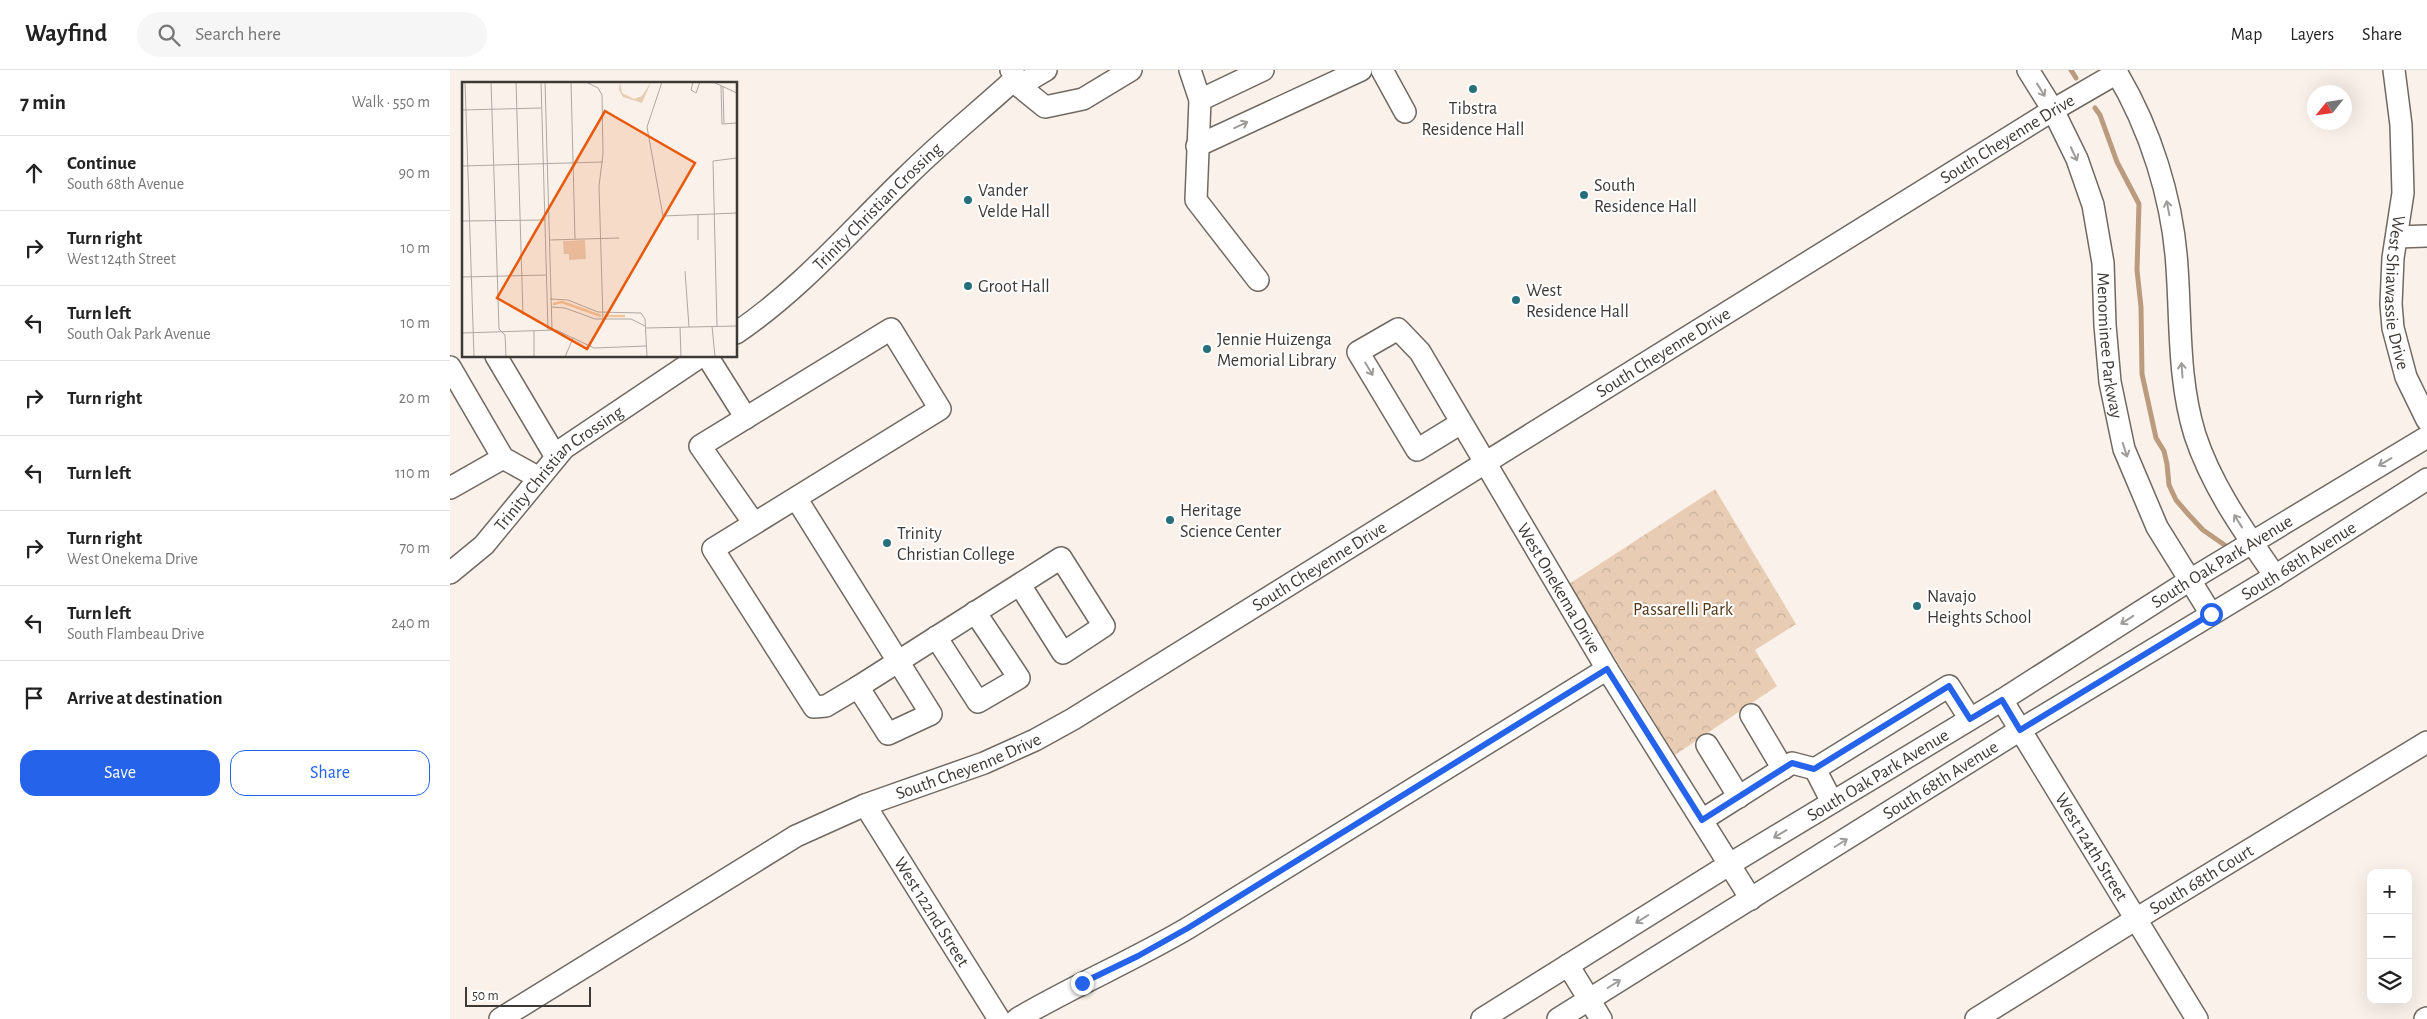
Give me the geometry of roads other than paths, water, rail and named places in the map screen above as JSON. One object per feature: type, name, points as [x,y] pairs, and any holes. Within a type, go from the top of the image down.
[{"type":"street","name":"Trinity Christian Crossing","points":[[738,332],[766,313],[839,245],[906,176],[1015,79],[1046,70]]},
{"type":"street","points":[[1015,79],[1045,107],[1083,99],[1131,70]]},
{"type":"street","points":[[1190,70],[1200,100],[1196,200],[1258,280]]},
{"type":"street","points":[[1200,100],[1263,70]]},
{"type":"street","points":[[1197,146],[1360,70]]},
{"type":"street","points":[[1382,70],[1405,112]]},
{"type":"street","name":"Menominee Parkway","points":[[2028,70],[2053,110],[2077,159],[2093,205],[2103,263],[2105,325],[2110,382],[2124,449],[2157,527],[2211,614]]},
{"type":"street","name":"West Shiawassie Drive","points":[[2394,70],[2400,116],[2403,193],[2393,258],[2391,304],[2393,328],[2406,377],[2427,420]]},
{"type":"street","points":[[2116,72],[2133,102],[2150,145],[2168,205],[2177,265],[2183,380],[2195,435],[2216,486],[2275,576]]},
{"type":"street","name":"South Cheyenne Drive","points":[[500,1019],[796,836],[865,806],[984,763],[1035,740],[1073,719],[2116,72]]},
{"type":"street","points":[[2397,237],[2427,236]]},
{"type":"street","points":[[753,522],[700,446],[891,329],[940,410],[796,498],[753,522],[713,549],[814,707],[826,706],[1020,585]]},
{"type":"street","name":"West Onekema Drive","points":[[1461,423],[1417,450],[1358,352],[1398,329],[1420,352],[1607,669],[1751,899]]},
{"type":"street","points":[[450,362],[462,355]]},
{"type":"street","points":[[497,358],[556,457]]},
{"type":"street","name":"Trinity Christian Crossing","points":[[450,573],[484,545],[564,448],[698,358]]},
{"type":"street","points":[[708,358],[746,418]]},
{"type":"street","points":[[450,367],[503,458],[539,478]]},
{"type":"street","name":"South Oak Park Avenue","points":[[1482,1019],[1730,864],[2002,700],[2190,580],[2427,437]]},
{"type":"street","points":[[450,488],[503,458]]},
{"type":"street","name":"South 68th Avenue","points":[[1558,1019],[2020,730],[2275,576],[2427,479]]},
{"type":"street","points":[[796,498],[931,714],[888,734],[858,687]]},
{"type":"street","points":[[936,637],[978,702],[1019,678],[975,612]]},
{"type":"street","points":[[1017,1019],[1066,990],[1138,956],[1188,928],[1607,669]]},
{"type":"street","points":[[1814,769],[1949,686],[1970,719]]},
{"type":"street","name":"West 124th Street","points":[[2002,700],[2197,1019]]},
{"type":"street","points":[[1751,715],[1784,769]]},
{"type":"street","name":"South 68th Court","points":[[1976,1019],[2427,742]]},
{"type":"street","points":[[1707,745],[1739,797]]},
{"type":"street","points":[[1702,820],[1792,763],[1814,769],[1832,802]]},
{"type":"street","name":"West 122nd Street","points":[[865,806],[999,1019]]},
{"type":"street","points":[[1568,965],[1600,1019]]},
{"type":"waterway","points":[[2071,70],[2076,78]]},
{"type":"waterway","points":[[2095,108],[2100,115],[2117,162],[2139,204],[2137,270],[2141,307],[2142,374],[2156,438],[2164,451],[2169,485],[2176,500],[2203,530],[2226,546]]},
{"type":"place","name":"Tibstra Residence Hall","points":[[1473,89]]},
{"type":"place","name":"South Residence Hall","points":[[1584,195]]},
{"type":"place","name":"Vander Velde Hall","points":[[968,200]]},
{"type":"place","name":"Groot Hall","points":[[968,286]]},
{"type":"place","name":"West Residence Hall","points":[[1516,300]]},
{"type":"place","name":"Jennie Huizenga Memorial Library","points":[[1207,349]]},
{"type":"place","name":"Heritage Science Center","points":[[1170,520]]},
{"type":"place","name":"Trinity Christian College","points":[[887,543]]},
{"type":"place","name":"Navajo Heights School","points":[[1917,606]]},
{"type":"park label","name":"Passarelli Park","points":[[1683,609]]}]
